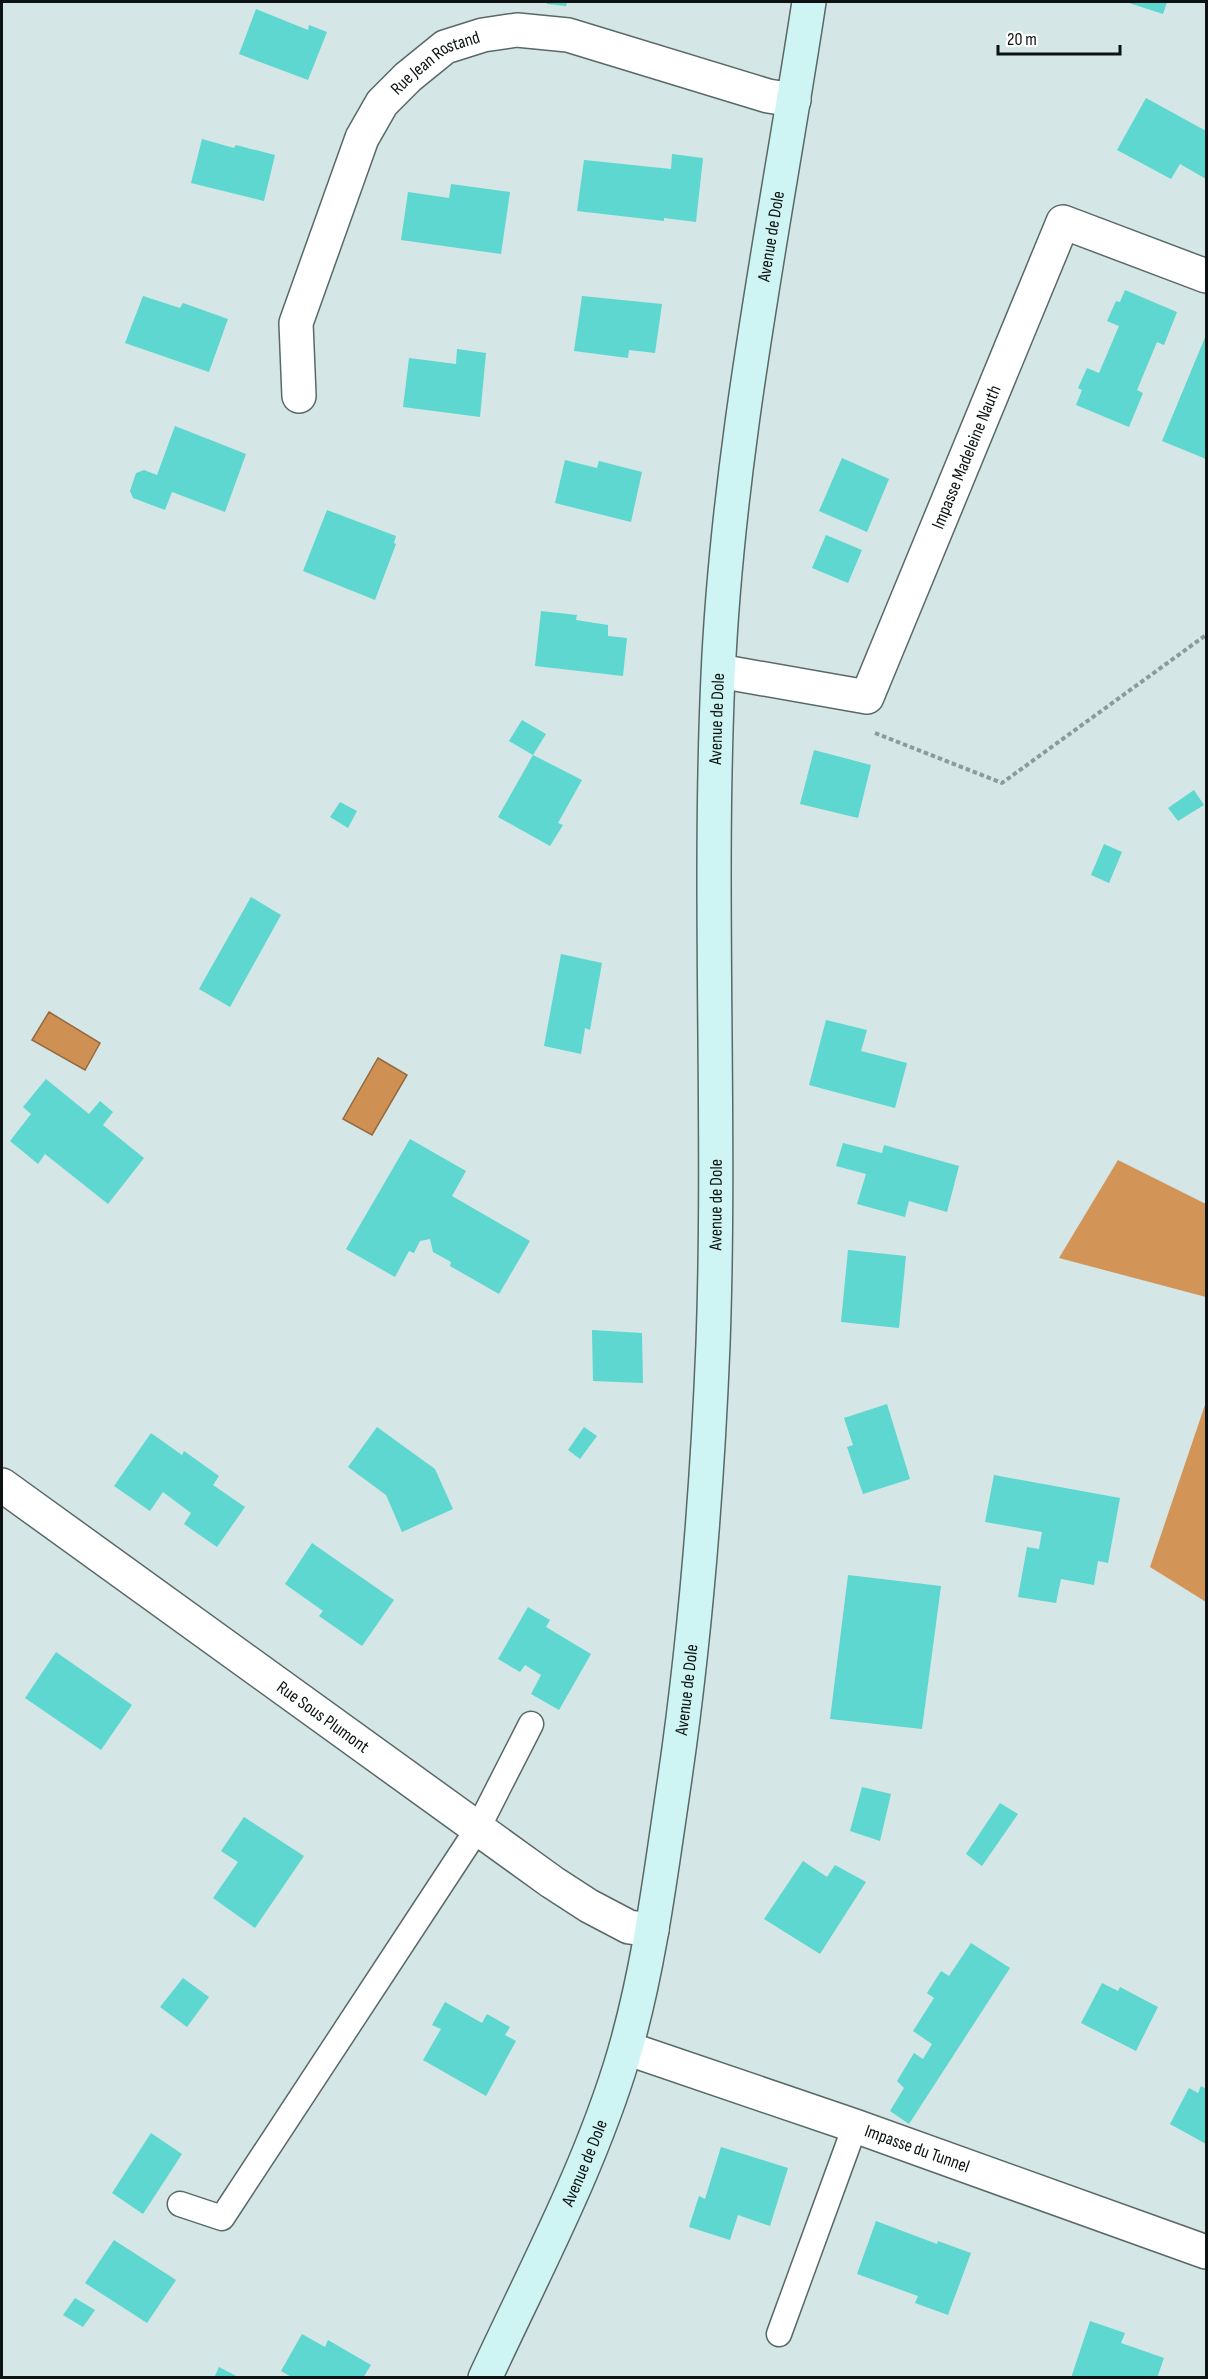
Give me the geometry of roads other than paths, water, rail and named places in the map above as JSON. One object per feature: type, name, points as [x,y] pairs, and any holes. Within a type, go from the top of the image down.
[{"type":"main road","name":"Avenue de Dole","points":[[485,2378],[573,2190],[612,2093],[626,2048],[652,1930],[682,1728],[693,1633],[709,1428],[714,1305],[714,786],[718,671],[726,551],[736,467],[808,2]]},
{"type":"street","name":"Rue Jean Rostand","points":[[299,396],[296,323],[362,138],[382,103],[408,77],[445,47],[483,35],[517,30],[568,35],[768,96],[794,100]]},
{"type":"street","name":"Impasse Madeleine Nauth","points":[[718,671],[867,697],[1063,222],[1206,276]]},
{"type":"street","name":"Rue Sous Plumont","points":[[2,1485],[590,1906],[629,1927],[652,1930]]},
{"type":"street","name":"Impasse du Tunnel","points":[[626,2048],[855,2126],[1206,2252]]},
{"type":"lane","points":[[180,2204],[222,2218],[478,1828],[531,1724]]},
{"type":"lane","points":[[779,2334],[855,2126]]}]
